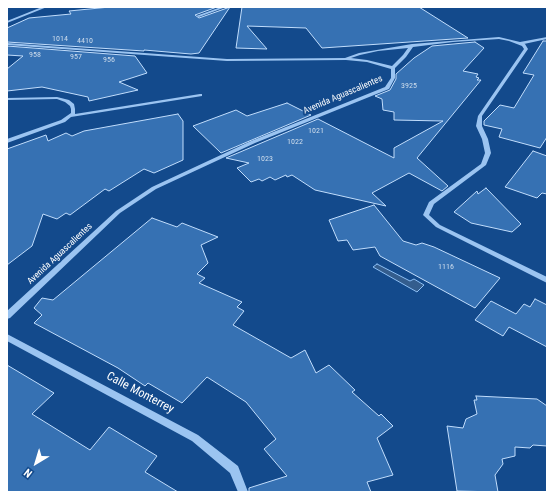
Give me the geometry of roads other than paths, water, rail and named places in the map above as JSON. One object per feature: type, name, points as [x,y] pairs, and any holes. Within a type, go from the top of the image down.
[{"type":"street","points":[[7,22],[45,7]]},
{"type":"street","points":[[198,16],[224,7]]},
{"type":"street","points":[[346,59],[359,54],[412,45],[499,38],[521,43],[547,38]]},
{"type":"street","points":[[521,43],[526,49],[480,116],[479,126],[485,139],[488,152],[483,165],[431,203],[426,215],[438,226],[547,280]]},
{"type":"street","name":"Avenida Aguascalientes","points":[[7,44],[227,60],[346,59],[367,61],[393,68],[394,78],[387,88],[253,142],[154,188],[118,212],[7,316]]},
{"type":"street","points":[[393,68],[405,56],[412,45]]},
{"type":"street","points":[[70,116],[200,95]]},
{"type":"street","points":[[7,99],[57,98],[67,101],[72,105],[73,113],[63,121],[7,141]]},
{"type":"street","name":"Calle Monterrey","points":[[7,337],[195,438],[234,470],[243,492]]},
{"type":"water","points":[[377,264],[410,281],[414,279],[424,285],[417,292],[373,267]]}]
